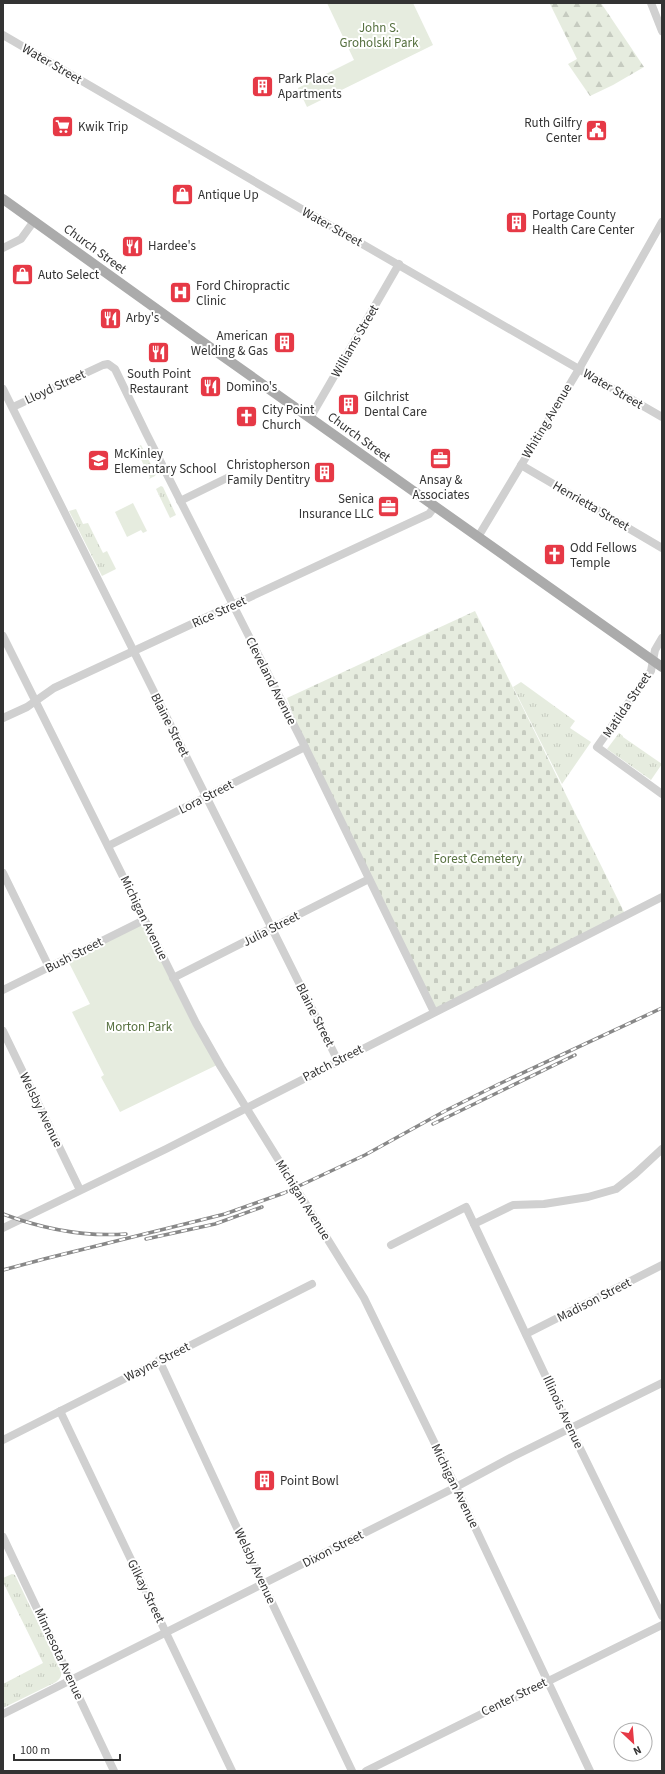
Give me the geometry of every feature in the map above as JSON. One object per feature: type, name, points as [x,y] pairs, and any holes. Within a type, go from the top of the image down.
[{"type":"main road","name":"Church Street","points":[[3,199],[662,667]]},
{"type":"street","points":[[651,3],[662,31]]},
{"type":"street","name":"Water Street","points":[[3,35],[308,214],[399,264],[662,417]]},
{"type":"street","points":[[3,248],[21,239],[34,221]]},
{"type":"street","name":"Whiting Avenue","points":[[478,537],[578,369],[662,222]]},
{"type":"street","name":"Williams Street","points":[[310,418],[399,264]]},
{"type":"street","name":"Cleveland Avenue","points":[[98,368],[108,364],[115,369],[232,606],[304,747],[434,1012]]},
{"type":"street","name":"Lloyd Street","points":[[12,407],[98,368]]},
{"type":"street","name":"Blaine Street","points":[[3,389],[205,797],[338,1061]]},
{"type":"street","name":"Henrietta Street","points":[[521,465],[662,548]]},
{"type":"street","points":[[180,501],[229,477]]},
{"type":"street","name":"Rice Street","points":[[3,718],[27,707],[54,688],[429,514],[435,506]]},
{"type":"street","name":"Michigan Avenue","points":[[3,636],[173,978],[216,1058],[364,1298],[456,1487],[546,1681],[590,1771]]},
{"type":"street","name":"Matilda Street","points":[[662,638],[655,650],[651,671],[597,747],[662,794]]},
{"type":"street","name":"Lora Street","points":[[108,846],[304,747]]},
{"type":"street","points":[[3,873],[49,967]]},
{"type":"street","name":"Julia Street","points":[[173,978],[369,879]]},
{"type":"street","name":"Patch Street","points":[[3,1228],[166,1150],[662,897]]},
{"type":"street","name":"Bush Street","points":[[3,990],[144,920]]},
{"type":"street","name":"Welsby Avenue","points":[[3,1031],[80,1190]]},
{"type":"street","points":[[474,1224],[513,1205],[544,1204],[588,1197],[616,1189],[662,1149]]},
{"type":"street","name":"Illinois Avenue","points":[[391,1245],[466,1207],[570,1428],[662,1616]]},
{"type":"street","name":"Madison Street","points":[[526,1334],[662,1265]]},
{"type":"street","name":"Wayne Street","points":[[3,1440],[312,1284]]},
{"type":"street","name":"Welsby Avenue","points":[[159,1360],[262,1584],[352,1771]]},
{"type":"street","name":"Dixon Street","points":[[3,1714],[662,1383]]},
{"type":"street","name":"Gilkay Street","points":[[60,1411],[232,1771]]},
{"type":"street","name":"Minnesota Avenue","points":[[3,1537],[114,1771]]},
{"type":"street","name":"Center Street","points":[[366,1771],[662,1625]]},
{"type":"green space","name":"John S. Groholski Park","points":[[327,3],[413,3],[433,45],[307,107],[298,88],[354,60]]},
{"type":"green space","points":[[601,3],[644,67],[590,96],[568,64],[577,59],[550,4]]},
{"type":"green space","points":[[141,445],[156,474],[149,479],[150,477],[135,448]]},
{"type":"green space","points":[[161,486],[163,487],[176,515],[170,518],[156,489]]},
{"type":"green space","points":[[133,503],[147,531],[143,533],[141,530],[127,537],[115,512]]},
{"type":"green space","points":[[76,509],[83,524],[88,523],[103,553],[107,551],[116,569],[102,576],[69,511]]},
{"type":"green space","name":"Forest Cemetery","points":[[475,611],[626,916],[434,1012],[305,747],[287,698]]},
{"type":"green space","points":[[521,682],[575,721],[570,728],[591,742],[562,784],[513,687]]},
{"type":"green space","points":[[619,733],[662,764],[651,780],[607,749]]},
{"type":"green space","name":"Morton Park","points":[[144,920],[219,1064],[120,1112],[101,1077],[104,1075],[72,1012],[90,1004],[67,959]]},
{"type":"green space","points":[[12,1574],[15,1575],[61,1671],[61,1674],[60,1679],[56,1682],[3,1708],[3,1684],[43,1663],[3,1582],[3,1578]]},
{"type":"railway","points":[[3,1270],[225,1214],[284,1193],[365,1155],[445,1111],[499,1084],[662,1008]]},
{"type":"railway","points":[[433,1124],[575,1055]]},
{"type":"railway","points":[[146,1239],[215,1224],[262,1207]]},
{"type":"railway","points":[[3,1214],[33,1224],[64,1231],[110,1235],[126,1234]]},
{"type":"place","name":"Park Place Apartments","points":[[262,86]]},
{"type":"place","name":"Kwik Trip","points":[[62,127]]},
{"type":"place","name":"Ruth Gilfry Center","points":[[597,130]]},
{"type":"place","name":"Antique Up","points":[[182,195]]},
{"type":"place","name":"Portage County Health Care Center","points":[[517,222]]},
{"type":"place","name":"Hardee's","points":[[133,246]]},
{"type":"place","name":"Auto Select","points":[[23,275]]},
{"type":"place","name":"Ford Chiropractic Clinic","points":[[181,293]]},
{"type":"place","name":"Arby's","points":[[110,318]]},
{"type":"place","name":"American Welding & Gas","points":[[284,343]]},
{"type":"place","name":"South Point Restaurant","points":[[159,352]]},
{"type":"place","name":"Domino's","points":[[211,387]]},
{"type":"place","name":"Gilchrist Dental Care","points":[[349,404]]},
{"type":"place","name":"City Point Church","points":[[247,417]]},
{"type":"place","name":"Ansay & Associates","points":[[441,458]]},
{"type":"place","name":"McKinley Elementary School","points":[[99,461]]},
{"type":"place","name":"Christopherson Family Dentitry","points":[[325,472]]},
{"type":"place","name":"Senica Insurance LLC","points":[[389,506]]},
{"type":"place","name":"Odd Fellows Temple","points":[[554,555]]},
{"type":"place","name":"Point Bowl","points":[[264,1481]]}]
